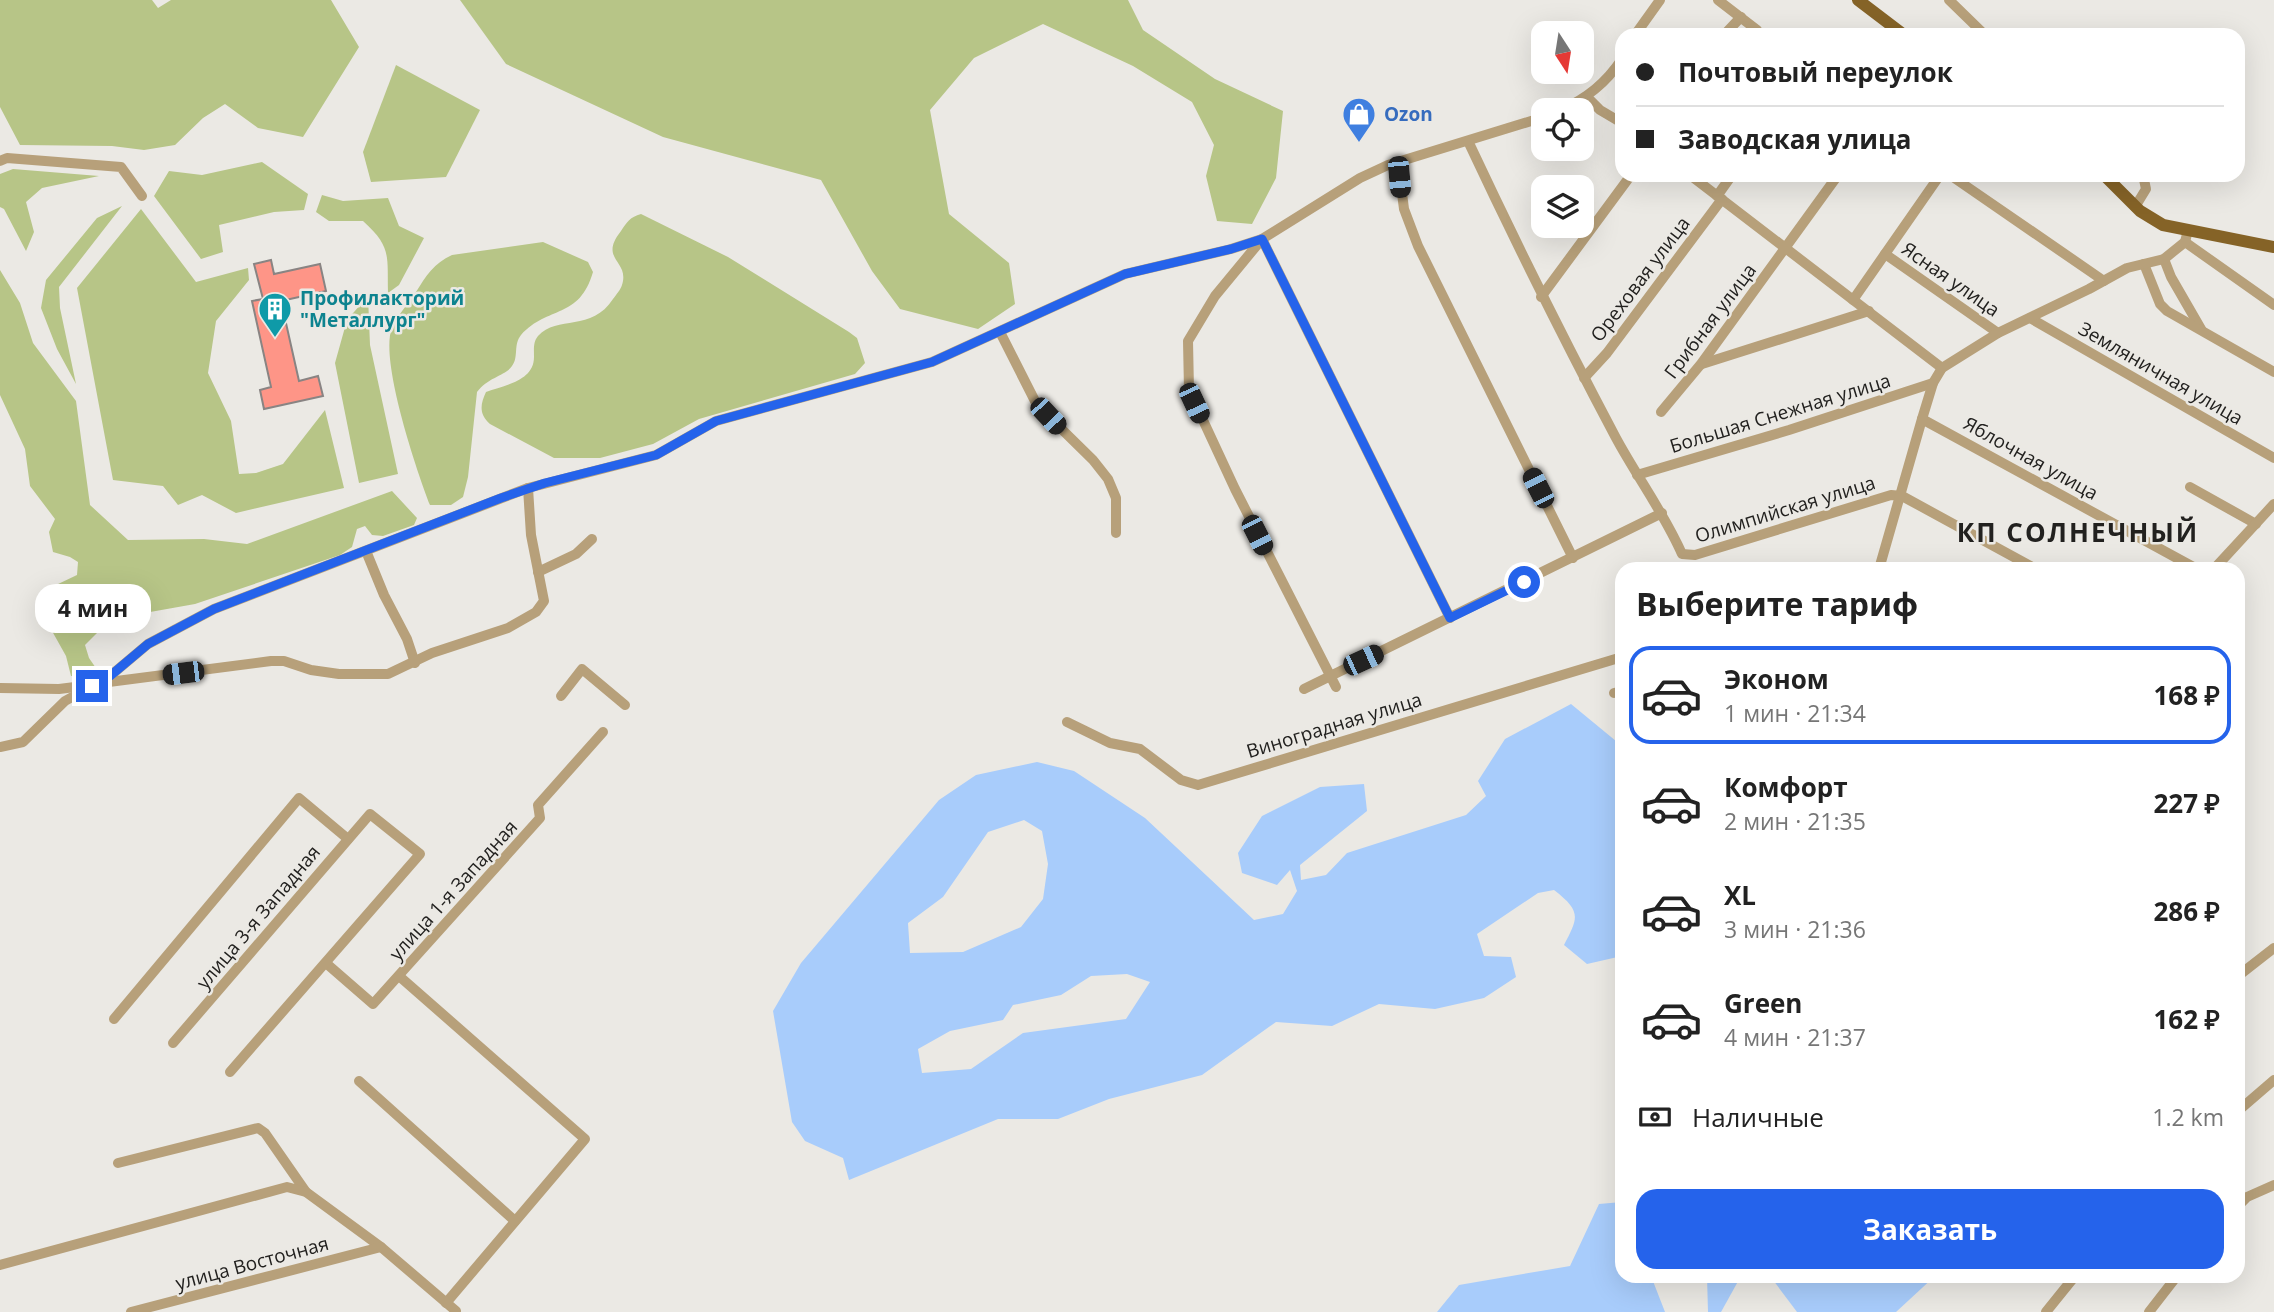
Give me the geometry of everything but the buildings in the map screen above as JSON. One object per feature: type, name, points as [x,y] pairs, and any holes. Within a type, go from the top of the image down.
[{"type":"main road","points":[[1858,0],[1894,28]]},
{"type":"main road","points":[[2111,182],[2135,207],[2186,236],[2274,247]]},
{"type":"street","points":[[1640,28],[1660,0]]},
{"type":"street","points":[[1718,0],[1755,28]]},
{"type":"street","points":[[1949,0],[1978,28]]},
{"type":"street","points":[[1731,28],[1741,17]]},
{"type":"street","points":[[1615,69],[1587,97],[1600,110],[1615,119]]},
{"type":"street","points":[[0,747],[23,742],[65,701],[98,683],[148,644],[181,624],[214,609],[528,488],[648,458],[716,421],[912,369],[1125,274],[1262,239],[1360,178],[1398,162],[1531,121]]},
{"type":"street","points":[[1304,689],[1662,513],[1637,475],[1541,297],[1468,141]]},
{"type":"street","points":[[0,161],[7,158],[121,167],[142,196]]},
{"type":"street","points":[[1398,162],[1404,209],[1418,246],[1573,558]]},
{"type":"street","points":[[1541,297],[1626,182]]},
{"type":"street","points":[[1700,182],[1942,368]]},
{"type":"street","name":"Ореховая улица","points":[[1584,379],[1607,353],[1728,182]]},
{"type":"street","name":"Грибная улица","points":[[1661,412],[1702,364],[1833,182]]},
{"type":"street","points":[[1853,300],[1935,182]]},
{"type":"street","points":[[1960,182],[2104,281]]},
{"type":"street","points":[[2135,207],[2146,189],[2144,182]]},
{"type":"street","points":[[1882,562],[1933,383],[1942,368],[1998,333],[2127,268],[2164,259],[2186,236],[2274,305]]},
{"type":"street","points":[[1262,239],[1215,296],[1188,341],[1191,397],[1304,628],[1336,687]]},
{"type":"street","points":[[1262,239],[1450,618]]},
{"type":"street","name":"Ясная улица","points":[[1885,254],[1998,333]]},
{"type":"street","points":[[2164,259],[2171,277],[2201,329]]},
{"type":"street","points":[[2144,264],[2160,304],[2168,311],[2274,372]]},
{"type":"street","points":[[1702,364],[1869,312]]},
{"type":"street","name":"Земляничная улица","points":[[2030,318],[2274,458]]},
{"type":"street","points":[[1000,332],[1037,405],[1093,460],[1108,479],[1116,498],[1116,533]]},
{"type":"street","name":"Большая Снежная улица","points":[[1637,475],[1789,430],[1933,383]]},
{"type":"street","name":"Яблочная улица","points":[[1922,419],[2184,562]]},
{"type":"street","points":[[2190,487],[2256,524]]},
{"type":"street","points":[[0,688],[68,689],[271,661],[284,661],[318,671],[369,676],[393,673],[432,653],[498,632],[536,612],[544,601],[531,535],[528,488]]},
{"type":"street","name":"Олимпийская улица","points":[[1662,513],[1682,554],[1691,556],[1873,499],[1891,495],[1902,496]]},
{"type":"street","points":[[1902,496],[2023,562]]},
{"type":"street","points":[[2221,562],[2274,504]]},
{"type":"street","points":[[538,572],[576,554],[592,539]]},
{"type":"street","points":[[366,551],[384,595],[407,639],[415,663]]},
{"type":"street","name":"Виноградная улица","points":[[1067,722],[1110,743],[1140,749],[1181,780],[1198,785],[1615,659]]},
{"type":"street","points":[[561,696],[582,669],[625,705]]},
{"type":"street","name":"улица 1-я Западная","points":[[327,964],[373,1004],[540,818],[538,805],[603,732]]},
{"type":"street","points":[[114,1019],[299,798],[348,839]]},
{"type":"street","name":"улица 3-я Западная","points":[[173,1044],[370,814],[420,854],[327,964]]},
{"type":"street","points":[[2245,971],[2274,948]]},
{"type":"street","points":[[230,1072],[327,964]]},
{"type":"street","points":[[399,976],[585,1139],[446,1303]]},
{"type":"street","points":[[2245,1105],[2274,1080]]},
{"type":"street","points":[[359,1081],[515,1221]]},
{"type":"street","points":[[118,1163],[258,1128],[265,1133],[306,1192],[381,1247],[456,1311]]},
{"type":"street","points":[[2245,1200],[2274,1185]]},
{"type":"street","points":[[0,1265],[287,1187],[306,1192]]},
{"type":"street","name":"улица Восточная","points":[[131,1312],[381,1247]]},
{"type":"street","points":[[2046,1312],[2069,1283]]},
{"type":"street","points":[[2149,1312],[2168,1283]]},
{"type":"green space","points":[[0,0],[152,0],[158,8],[171,0],[331,0],[359,47],[303,137],[258,128],[225,104],[203,118],[175,145],[144,150],[112,146],[20,145],[0,107]]},
{"type":"green space","points":[[460,0],[1128,0],[1143,30],[1215,79],[1283,111],[1276,178],[1252,224],[1217,221],[1206,176],[1214,145],[1192,102],[1133,66],[1043,24],[974,58],[930,110],[949,214],[1009,263],[1015,304],[978,329],[900,309],[872,271],[821,180],[663,137],[506,64]]},
{"type":"green space","points":[[396,65],[480,110],[446,177],[371,182],[363,152]]},
{"type":"green space","points":[[262,162],[308,194],[304,210],[274,212],[219,225],[223,252],[201,259],[154,196],[169,171],[202,175]]},
{"type":"green space","points":[[13,169],[99,176],[42,188],[26,202],[34,232],[26,251],[4,209],[0,207],[0,174]]},
{"type":"green space","points":[[322,195],[343,201],[388,198],[399,226],[424,238],[399,285],[388,293],[386,253],[379,238],[363,221],[329,221],[316,212]]},
{"type":"green space","points":[[122,206],[59,287],[60,308],[76,384],[57,349],[41,308],[46,280],[97,218]]},
{"type":"green space","points":[[141,209],[196,282],[248,268],[249,280],[216,321],[208,373],[231,421],[239,474],[256,473],[283,464],[325,410],[344,488],[236,513],[202,495],[178,505],[163,486],[113,480],[77,288]]},
{"type":"green space","points":[[641,214],[728,257],[849,332],[857,338],[865,363],[855,374],[699,419],[653,444],[600,458],[554,458],[490,424],[482,409],[486,392],[517,381],[529,372],[533,365],[538,336],[555,326],[595,316],[605,309],[618,292],[623,277],[613,254],[615,241],[629,220]]},
{"type":"green space","points":[[543,242],[588,262],[593,272],[587,287],[571,305],[542,319],[521,335],[512,366],[477,392],[468,477],[463,497],[451,505],[430,505],[409,443],[395,389],[389,343],[392,328],[427,275],[446,258]]},
{"type":"green space","points":[[0,270],[20,303],[33,343],[76,401],[90,505],[128,540],[204,539],[247,544],[392,491],[417,518],[414,525],[383,536],[372,535],[365,526],[357,529],[352,547],[340,555],[195,604],[111,619],[85,645],[89,658],[100,674],[91,678],[71,676],[66,656],[52,631],[54,626],[66,626],[69,617],[67,605],[57,596],[56,585],[77,575],[78,562],[53,552],[49,532],[55,519],[30,486],[25,449],[0,395]]},
{"type":"green space","points":[[368,296],[370,345],[398,474],[359,483],[335,363],[347,320]]},
{"type":"water","points":[[1571,704],[1615,740],[1615,958],[1587,964],[1564,945],[1575,921],[1573,909],[1554,890],[1538,893],[1477,934],[1484,956],[1511,957],[1516,977],[1484,998],[1435,1009],[1379,1004],[1332,1026],[1276,1022],[1202,1075],[1109,1099],[1058,1119],[998,1119],[849,1180],[843,1158],[805,1141],[792,1122],[773,1011],[801,963],[939,800],[976,775],[1037,762],[1074,771],[1145,818],[1254,920],[1283,914],[1297,891],[1290,870],[1277,885],[1242,873],[1238,853],[1262,816],[1320,787],[1364,784],[1367,811],[1300,865],[1301,880],[1326,875],[1347,853],[1466,815],[1486,796],[1478,781],[1505,739]],"holes":[[[1024,820],[1042,831],[1048,864],[1043,899],[1021,927],[963,952],[910,953],[908,923],[943,897],[988,832]],[[1127,974],[1150,982],[1126,1019],[1023,1033],[971,1069],[922,1073],[918,1049],[950,1031],[1003,1020],[1013,1005],[1061,995],[1091,976]]]},
{"type":"water","points":[[1615,1203],[1615,1283],[1654,1283],[1665,1312],[1437,1312],[1459,1285],[1570,1266],[1599,1204]]},
{"type":"water","points":[[1707,1283],[1737,1283],[1721,1312],[1708,1312]]},
{"type":"water","points":[[1775,1283],[1927,1283],[1896,1312],[1797,1312]]},
{"type":"place","name":"Ozon","points":[[1359,144]]},
{"type":"place","name":"Профилакторий \"Металлург\"","points":[[275,339]]},
{"type":"district","name":"КП СОЛНЕЧНЫЙ","points":[[2078,533]]},
{"type":"route","points":[[92,686],[110,676],[148,644],[181,624],[501,498],[545,483],[656,455],[701,427],[716,421],[835,391],[932,362],[1125,274],[1262,239],[1450,618],[1524,582]]}]
